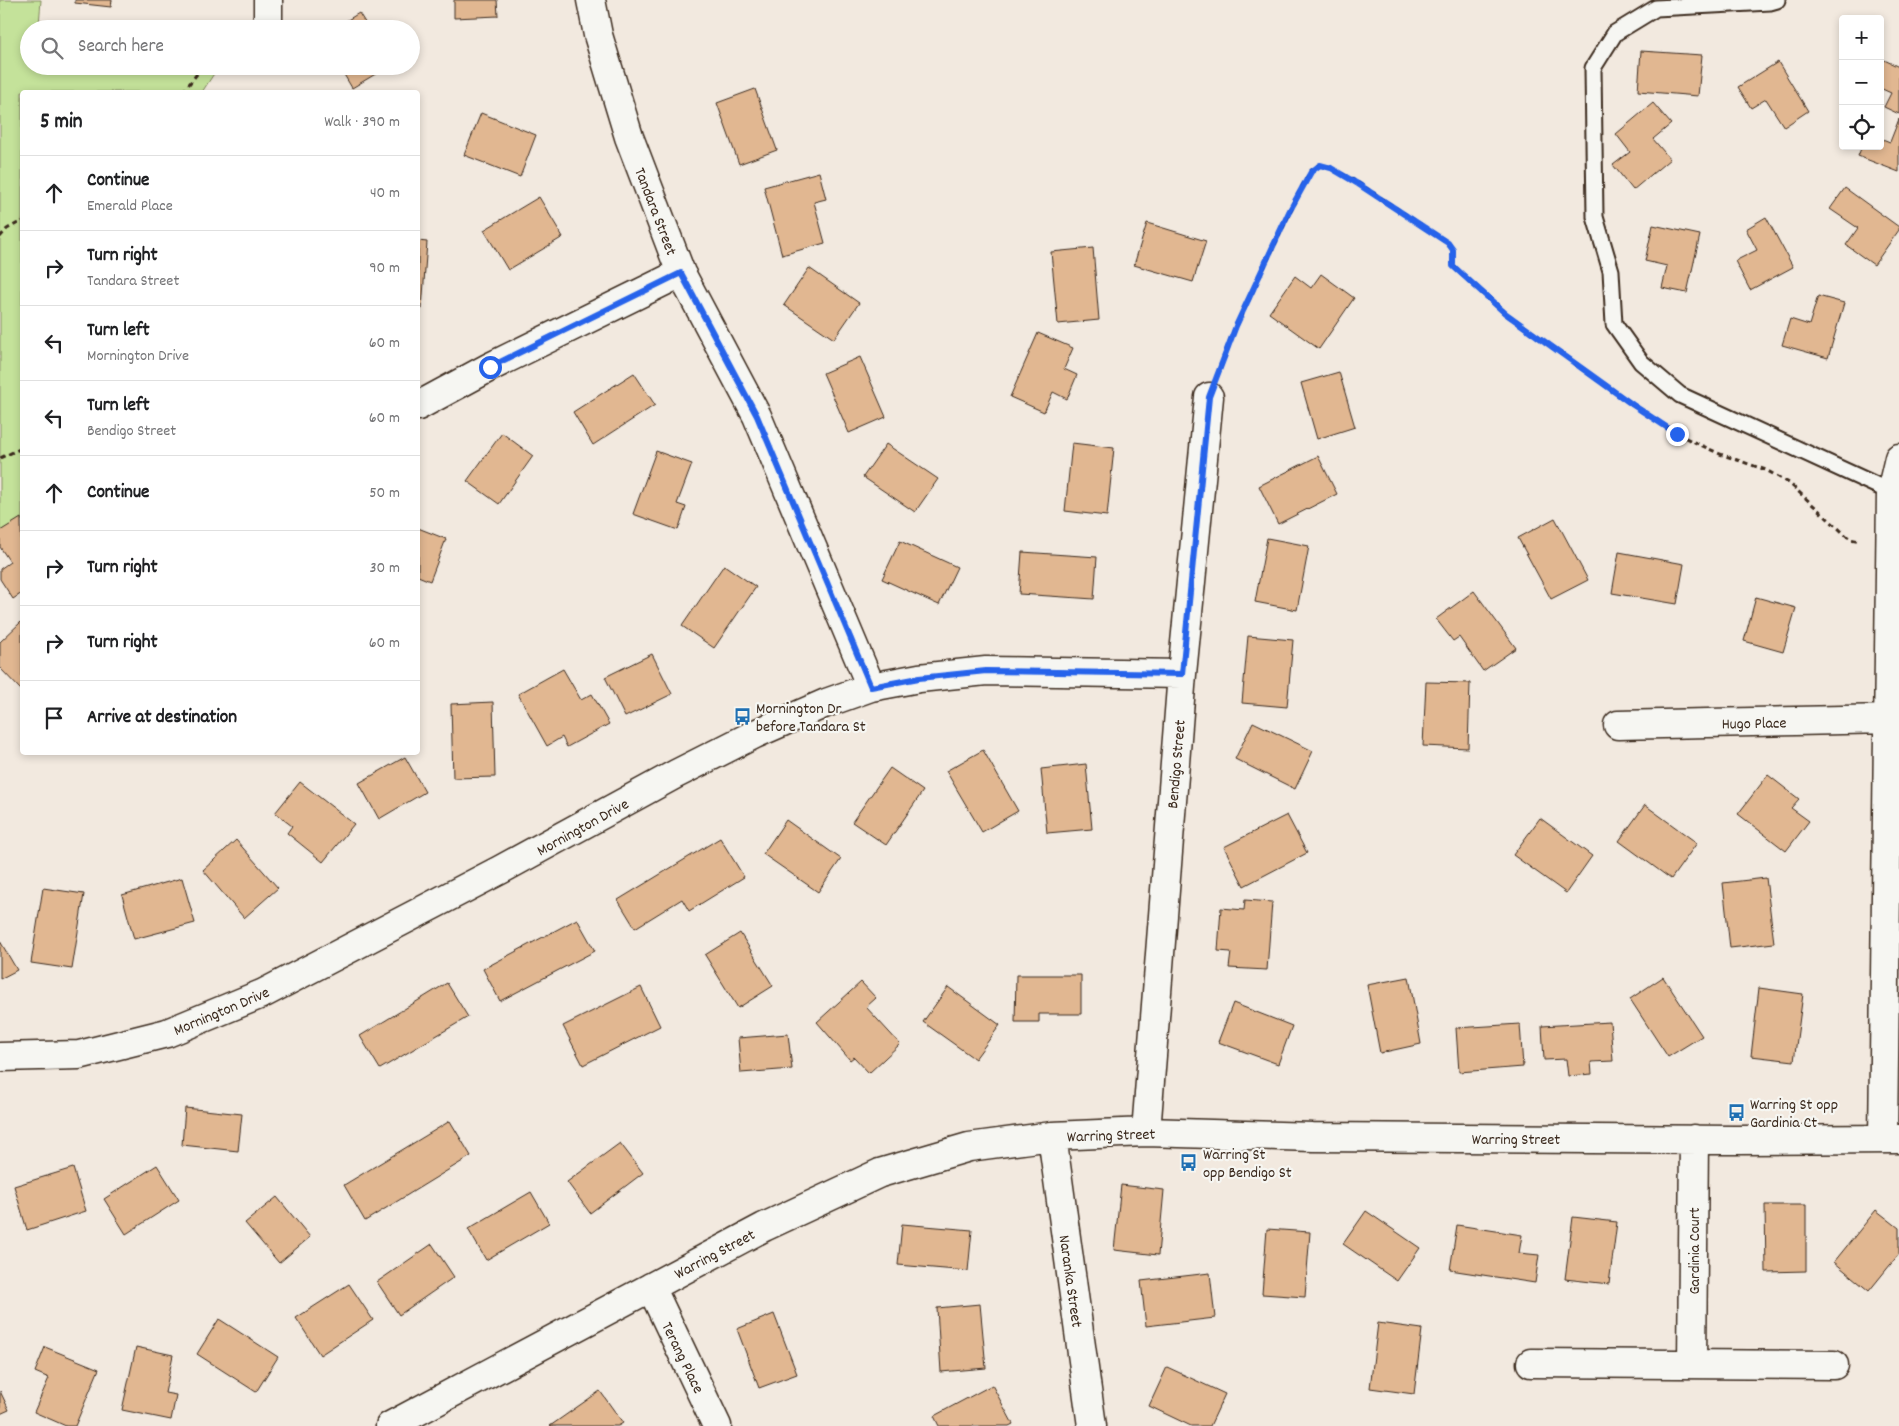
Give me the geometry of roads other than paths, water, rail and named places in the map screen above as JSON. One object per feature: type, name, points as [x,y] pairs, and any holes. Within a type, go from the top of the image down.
[{"type":"street","name":"Tandara Street","points":[[591,0],[598,36],[629,138],[681,273],[757,416],[871,687]]},
{"type":"street","points":[[420,405],[490,367],[681,273]]},
{"type":"street","name":"Bendigo Street","points":[[1146,1132],[1182,674],[1209,397]]},
{"type":"street","points":[[1891,1139],[1890,547],[1891,492],[1899,458]]},
{"type":"street","name":"Mornington Drive","points":[[0,1057],[79,1055],[167,1033],[264,993],[500,870],[676,774],[826,702],[871,687],[919,678],[986,671],[1182,674]]},
{"type":"street","name":"Hugo Place","points":[[1618,725],[1889,719]]},
{"type":"street","name":"Warring Street","points":[[390,1426],[764,1227],[880,1173],[969,1147],[1052,1136],[1146,1132],[1313,1137],[1891,1139]]},
{"type":"street","name":"Naranka Street","points":[[1052,1136],[1092,1426]]},
{"type":"street","name":"Gardinia Court","points":[[1692,1364],[1694,1139]]},
{"type":"street","name":"Terang Place","points":[[651,1287],[717,1426]]},
{"type":"street","points":[[1531,1363],[1834,1365]]},
{"type":"lane","points":[[1776,0],[1770,2],[1656,8],[1615,33],[1593,68],[1595,217],[1612,271],[1614,324],[1641,362],[1680,395],[1891,492]]},
{"type":"place","name":"Mornington Dr before Tandara St","points":[[742,716]]},
{"type":"place","name":"Warring St opp Gardinia Ct","points":[[1736,1112]]},
{"type":"place","name":"Warring St opp Bendigo St","points":[[1189,1162]]}]
